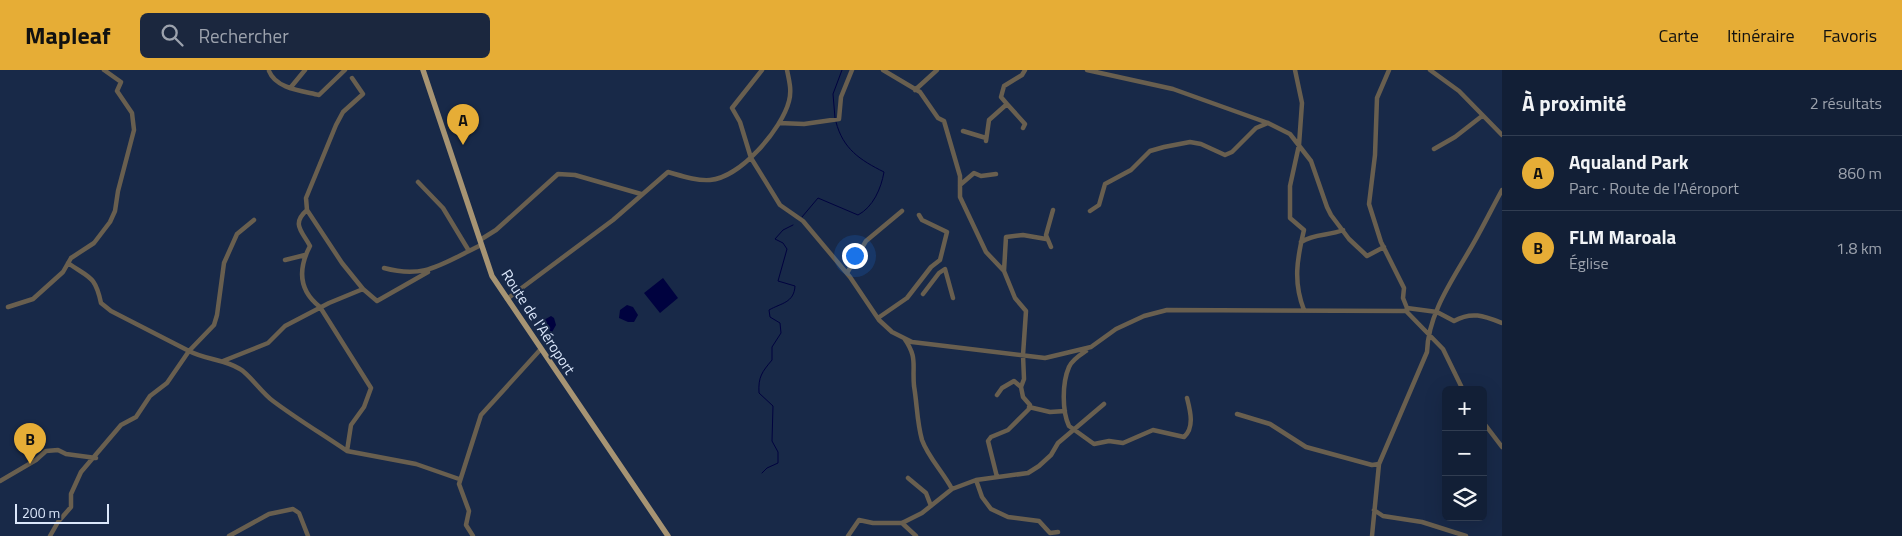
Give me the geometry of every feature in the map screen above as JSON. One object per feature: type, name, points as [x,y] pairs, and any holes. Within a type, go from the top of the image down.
[{"type":"main road","name":"Route de l'Aéroport","points":[[423,70],[492,276],[540,350],[668,536]]},
{"type":"street","points":[[8,308],[32,299],[63,272],[68,263],[94,243],[110,222],[115,211],[118,192],[134,138],[132,113],[117,91],[122,82],[104,70]]},
{"type":"street","points":[[291,87],[305,70]]},
{"type":"street","points":[[269,71],[273,79],[291,87],[319,95],[345,70]]},
{"type":"street","points":[[762,70],[732,108],[750,150],[751,158],[780,204],[803,221],[847,273],[878,318],[892,332],[912,342],[1045,358],[1091,347]]},
{"type":"street","points":[[507,299],[613,220],[668,172],[685,178],[711,180],[724,177],[751,158],[779,124],[786,110],[791,92],[787,70]]},
{"type":"street","points":[[779,124],[804,124],[839,119],[841,97],[852,70]]},
{"type":"street","points":[[883,70],[920,92],[938,118],[944,121],[960,176],[960,197],[986,252],[1004,271],[1015,298],[1026,311],[1022,355],[1024,380],[1021,387],[1023,397],[1029,407],[1050,412],[1065,411]]},
{"type":"street","points":[[915,90],[937,70]]},
{"type":"street","points":[[1023,128],[1025,124],[1001,97],[1004,86],[1025,70]]},
{"type":"street","points":[[1087,70],[1172,89],[1268,123],[1290,134],[1311,161],[1327,208],[1348,239],[1367,256],[1384,247]]},
{"type":"street","points":[[1295,70],[1302,103],[1299,145],[1290,186],[1290,218],[1304,230],[1296,265],[1298,294],[1304,310]]},
{"type":"street","points":[[1389,70],[1377,98],[1375,155],[1369,204],[1384,247],[1404,288],[1403,298],[1406,309],[1428,336],[1443,349],[1461,386]]},
{"type":"street","points":[[1430,70],[1459,91],[1502,135]]},
{"type":"street","points":[[352,78],[363,94],[343,112],[336,125],[306,198],[307,210],[342,263],[363,289],[377,300],[469,251],[496,230],[558,174],[575,175],[641,194]]},
{"type":"street","points":[[963,131],[986,139],[989,120],[1007,104]]},
{"type":"street","points":[[1434,149],[1455,137],[1482,116]]},
{"type":"street","points":[[1090,210],[1099,205],[1105,184],[1131,170],[1150,151],[1190,142],[1201,144],[1225,155],[1232,152],[1256,128],[1268,123]]},
{"type":"street","points":[[960,185],[974,174],[981,176],[996,174]]},
{"type":"street","points":[[418,182],[443,208],[469,251]]},
{"type":"street","points":[[1372,536],[1379,464],[1427,352],[1428,336],[1437,312],[1502,190]]},
{"type":"street","points":[[307,210],[298,218],[298,223],[310,246],[305,256],[301,273],[304,286],[310,300],[320,308],[371,388],[364,407],[351,425],[347,451]]},
{"type":"street","points":[[847,273],[866,241],[902,210]]},
{"type":"street","points":[[1051,247],[1046,239],[1053,210]]},
{"type":"street","points":[[878,318],[907,298],[931,267],[936,265],[945,249],[943,244],[948,232],[922,220],[919,215]]},
{"type":"street","points":[[50,536],[58,522],[71,507],[71,494],[81,472],[96,458],[121,426],[136,417],[150,396],[167,383],[190,351],[214,325],[224,263],[237,234],[254,220]]},
{"type":"street","points":[[1301,242],[1309,236],[1334,234],[1343,230]]},
{"type":"street","points":[[1004,271],[1006,237],[1024,235],[1046,239]]},
{"type":"street","points":[[285,260],[305,256]]},
{"type":"street","points":[[68,263],[89,274],[98,289],[101,303],[111,311],[203,358],[223,361],[242,369],[258,389],[273,401],[347,451],[416,464],[459,479]]},
{"type":"street","points":[[936,265],[939,273]]},
{"type":"street","points":[[384,268],[394,271],[428,272]]},
{"type":"street","points":[[923,294],[939,273],[945,269],[953,298]]},
{"type":"street","points":[[223,361],[268,343],[285,326],[363,289]]},
{"type":"street","points":[[1187,398],[1191,424],[1188,433],[1184,437],[1153,430],[1123,443],[1109,441],[1094,444],[1073,429],[1066,420],[1065,411],[1069,367],[1076,357],[1116,329],[1144,316],[1167,310],[1304,310],[1365,313],[1406,309],[1437,312],[1454,320],[1466,314],[1488,317],[1502,323]]},
{"type":"street","points":[[903,338],[915,361],[914,385],[922,440],[931,458],[944,473],[952,489]]},
{"type":"street","points":[[473,536],[466,525],[469,511],[459,479],[468,459],[480,415],[540,350]]},
{"type":"street","points":[[997,395],[1002,388],[1014,381],[1021,387]]},
{"type":"street","points":[[849,536],[859,520],[873,523],[902,523],[931,506],[952,489],[976,480],[1028,473],[1034,470],[1051,455],[1058,443],[1104,404]]},
{"type":"street","points":[[997,477],[988,441],[1017,422],[1029,407]]},
{"type":"street","points":[[1237,414],[1270,424],[1306,447],[1372,465],[1379,464]]},
{"type":"street","points":[[1487,427],[1502,447]]},
{"type":"street","points":[[0,480],[36,460],[46,451],[58,450],[66,454],[96,458]]},
{"type":"street","points":[[908,478],[926,494],[931,506]]},
{"type":"street","points":[[976,480],[982,497],[991,509],[1008,517],[1039,521],[1050,533],[1058,532]]},
{"type":"street","points":[[229,536],[269,514],[293,509],[300,513],[308,536]]},
{"type":"street","points":[[1374,510],[1383,516],[1422,522],[1466,536]]},
{"type":"street","points":[[902,523],[916,536]]},
{"type":"shaded area","points":[[663,278],[678,298],[660,313],[644,293]]},
{"type":"shaded area","points":[[627,305],[633,307],[638,315],[634,322],[628,322],[619,318],[620,310]]},
{"type":"shaded area","points":[[551,316],[554,318],[556,325],[552,332],[544,320]]},
{"type":"waterway","points":[[835,118],[833,94],[842,70]]},
{"type":"waterway","points":[[802,217],[818,198],[858,215],[876,197],[881,185],[884,172],[867,163],[848,147],[836,122]]},
{"type":"waterway","points":[[762,473],[767,468],[778,463],[778,452],[772,441],[773,406],[759,393],[761,375],[772,360],[772,347],[781,333],[780,323],[770,317],[769,310],[789,299],[794,292],[795,286],[778,281],[787,249],[783,243],[775,239],[783,230],[793,225]]},
{"type":"place","name":"Aqualand Park","points":[[463,145]]},
{"type":"place","name":"FLM Maroala","points":[[30,464]]}]
